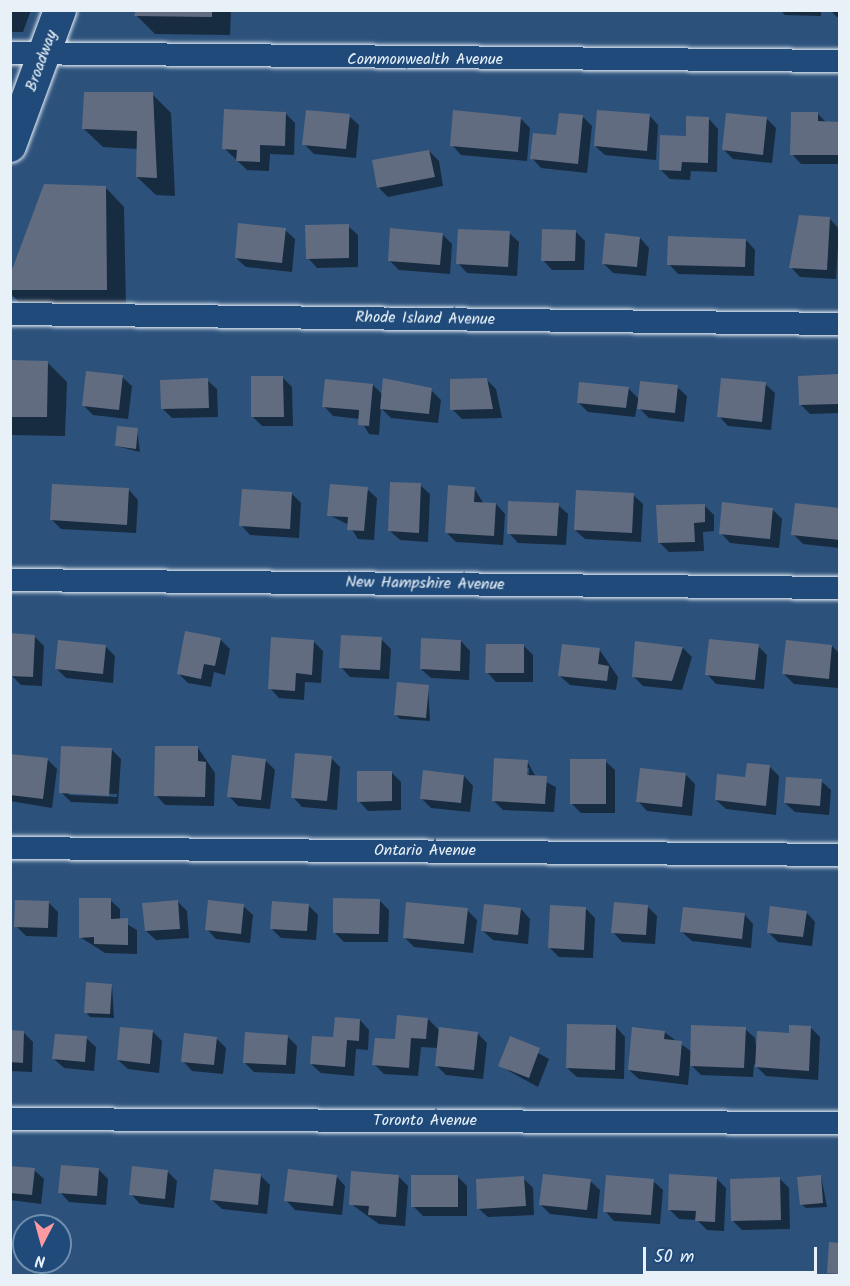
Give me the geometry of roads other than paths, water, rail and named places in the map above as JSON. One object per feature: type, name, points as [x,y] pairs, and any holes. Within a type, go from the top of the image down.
[{"type":"main road","name":"Broadway","points":[[10,146],[60,10]]},
{"type":"street","name":"Commonwealth Avenue","points":[[10,53],[840,62]]},
{"type":"street","name":"Rhode Island Avenue","points":[[10,314],[840,324]]},
{"type":"street","name":"New Hampshire Avenue","points":[[10,580],[840,588]]},
{"type":"street","name":"Ontario Avenue","points":[[10,848],[840,855]]},
{"type":"street","name":"Toronto Avenue","points":[[10,1119],[840,1123]]}]
